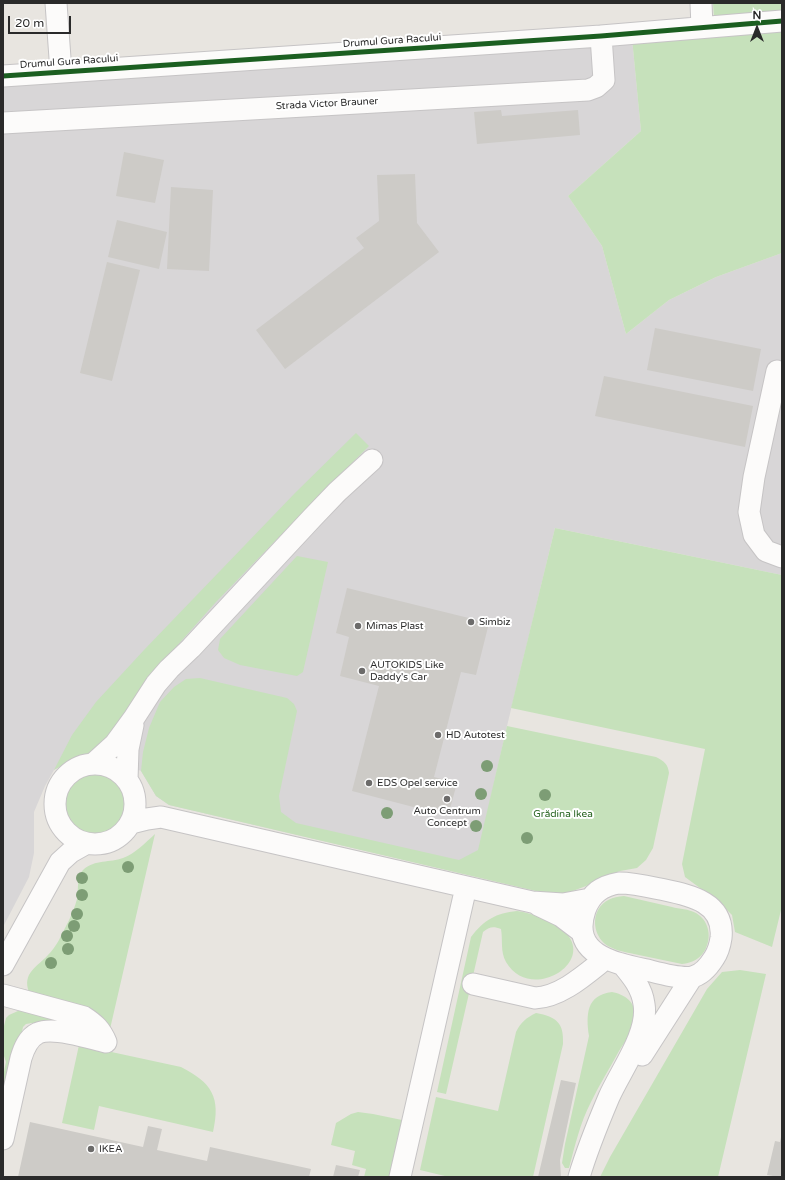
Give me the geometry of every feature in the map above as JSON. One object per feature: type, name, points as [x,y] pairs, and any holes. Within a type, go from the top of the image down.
[{"type":"street","points":[[56,3],[61,72]]},
{"type":"street","points":[[701,3],[702,27]]},
{"type":"street","name":"Drumul Gura Racului","points":[[3,76],[601,36],[782,21]]},
{"type":"street","name":"Strada Victor Brauner","points":[[3,122],[588,90],[596,88],[604,80],[601,36]]},
{"type":"street","points":[[777,371],[754,477],[749,512],[754,535],[766,551],[782,558]]},
{"type":"street","points":[[93,764],[115,744],[156,684],[169,669],[191,648],[337,492],[372,460]]},
{"type":"street","points":[[134,718],[128,749],[131,788],[135,811],[131,823],[120,836],[113,840],[98,844],[87,843],[77,840],[68,833],[62,826],[57,816],[55,806],[56,796],[59,786],[65,777],[73,770],[82,766],[103,764],[121,773],[131,788],[161,817]]},
{"type":"street","points":[[131,823],[161,817],[532,902],[563,904],[590,899]]},
{"type":"street","points":[[60,862],[62,826]]},
{"type":"street","points":[[4,962],[60,862],[72,852],[87,843]]},
{"type":"street","points":[[629,883],[677,892],[705,902],[714,911],[720,921],[720,944],[716,955],[710,965],[702,973],[692,977],[676,976],[614,962],[595,953],[588,947],[584,940],[582,932],[584,914],[590,899],[599,890],[608,885],[629,883]]},
{"type":"street","points":[[400,1177],[466,887]]},
{"type":"street","points":[[532,902],[560,916],[582,932]]},
{"type":"street","points":[[473,984],[535,998],[544,998],[614,962]]},
{"type":"street","points":[[579,1177],[602,1115],[615,1084],[642,1032],[645,1019],[645,1004],[641,992],[633,977],[614,962]]},
{"type":"street","points":[[602,1115],[692,977]]},
{"type":"street","points":[[3,995],[84,1017],[93,1022],[99,1028],[106,1042],[59,1032],[47,1031],[38,1033],[31,1038],[25,1046],[21,1058],[3,1139]]},
{"type":"shaded area","points":[[632,38],[641,131],[568,196],[602,246],[626,334],[669,300],[716,277],[782,253],[782,575],[555,528],[507,726],[473,876],[169,805],[156,796],[141,771],[95,752],[73,759],[54,770],[45,786],[34,812],[34,853],[29,877],[3,927],[3,84]]},
{"type":"green space","points":[[713,3],[782,3],[782,253],[716,277],[669,300],[626,334],[602,246],[568,196],[641,131],[632,38],[715,33]]},
{"type":"green space","points":[[356,433],[369,446],[216,602],[159,666],[113,739],[95,752],[73,759],[54,770],[72,735],[96,702],[295,493]]},
{"type":"green space","points":[[555,528],[782,575],[782,906],[772,947],[735,932],[732,915],[719,902],[685,877],[682,864],[705,749],[511,708]]},
{"type":"green space","points":[[297,556],[328,562],[303,672],[297,676],[240,665],[224,658],[218,650],[220,639]]},
{"type":"green space","name":"Grădina Ikea","points":[[200,678],[287,698],[294,704],[297,711],[279,796],[281,812],[296,823],[459,860],[478,850],[507,726],[656,757],[663,761],[668,767],[669,773],[653,848],[646,860],[637,868],[620,871],[603,877],[586,886],[565,894],[540,892],[169,805],[156,796],[141,771],[143,752],[149,728],[160,702],[174,687],[186,679]]},
{"type":"green space","points":[[90,773],[102,773],[118,782],[125,792],[127,804],[125,816],[118,826],[102,835],[90,835],[79,830],[70,821],[65,810],[65,798],[70,787],[79,778]]},
{"type":"green space","points":[[155,834],[110,1029],[29,992],[27,980],[29,975],[54,948],[71,915],[77,899],[79,876],[83,870],[92,864],[118,860],[128,856],[140,848]]},
{"type":"green space","points":[[624,896],[687,910],[700,916],[706,924],[709,933],[708,943],[702,955],[682,964],[622,951],[605,944],[596,931],[596,915],[600,907],[606,901],[612,898]]},
{"type":"green space","points":[[517,911],[532,914],[545,919],[569,936],[573,949],[570,962],[560,972],[547,978],[532,979],[518,975],[504,958],[501,929],[491,928],[483,932],[446,1094],[437,1092],[471,937],[491,918]]},
{"type":"green space","points":[[740,970],[766,974],[718,1177],[600,1177],[610,1157],[707,989],[722,972]]},
{"type":"green space","points":[[612,992],[625,997],[634,1007],[635,1016],[633,1025],[587,1110],[569,1168],[565,1168],[562,1163],[565,1144],[589,1036],[588,1014],[590,1007],[597,997]]},
{"type":"green space","points":[[18,1011],[79,1021],[90,1034],[32,1023],[26,1024],[23,1027],[3,1118],[3,1076],[6,1062],[3,1053],[3,1030],[6,1018]]},
{"type":"green space","points":[[536,1013],[554,1019],[558,1022],[562,1031],[563,1044],[533,1177],[449,1177],[420,1170],[436,1097],[498,1111],[516,1032],[524,1021]]},
{"type":"green space","points":[[79,1045],[181,1067],[192,1073],[207,1085],[215,1100],[216,1109],[213,1132],[99,1106],[94,1130],[62,1123]]},
{"type":"green space","points":[[358,1112],[402,1120],[389,1177],[364,1177],[366,1169],[352,1165],[355,1151],[331,1145],[336,1123],[351,1114]]},
{"type":"building","points":[[501,110],[502,116],[578,110],[580,135],[477,144],[474,112]]},
{"type":"building","points":[[124,152],[164,160],[155,203],[116,196]]},
{"type":"building","points":[[415,174],[417,223],[439,252],[285,369],[256,330],[364,248],[356,238],[379,221],[377,175]]},
{"type":"building","points":[[171,187],[213,190],[209,271],[167,269]]},
{"type":"building","points":[[117,220],[167,232],[159,269],[108,257]]},
{"type":"building","points":[[107,262],[140,270],[112,381],[80,373]]},
{"type":"building","points":[[655,328],[761,349],[753,391],[647,370]]},
{"type":"building","points":[[604,376],[753,406],[745,447],[595,416]]},
{"type":"building","points":[[347,588],[489,623],[476,675],[461,672],[434,777],[457,783],[448,816],[352,791],[379,686],[340,676],[349,637],[336,633]]},
{"type":"building","points":[[561,1080],[576,1083],[560,1160],[561,1177],[538,1177]]},
{"type":"building","name":"IKEA","points":[[30,1122],[143,1147],[148,1126],[162,1129],[157,1150],[207,1161],[210,1147],[311,1169],[309,1177],[18,1177]]},
{"type":"building","points":[[781,1137],[782,1177],[772,1177],[773,1176],[767,1175],[775,1141],[780,1142]]},
{"type":"building","points":[[336,1165],[360,1170],[358,1177],[333,1177]]},
{"type":"cycle path","points":[[3,76],[601,36],[782,21]]},
{"type":"place","name":"Simbiz","points":[[471,622]]},
{"type":"place","name":"Mimas Plast","points":[[358,626]]},
{"type":"place","name":"AUTOKIDS Like Daddy's Car","points":[[362,671]]},
{"type":"place","name":"HD Autotest","points":[[438,735]]},
{"type":"place","name":"EDS Opel service","points":[[369,783]]},
{"type":"place","name":"Auto Centrum Concept","points":[[447,799]]},
{"type":"place","name":"IKEA","points":[[91,1149]]}]
